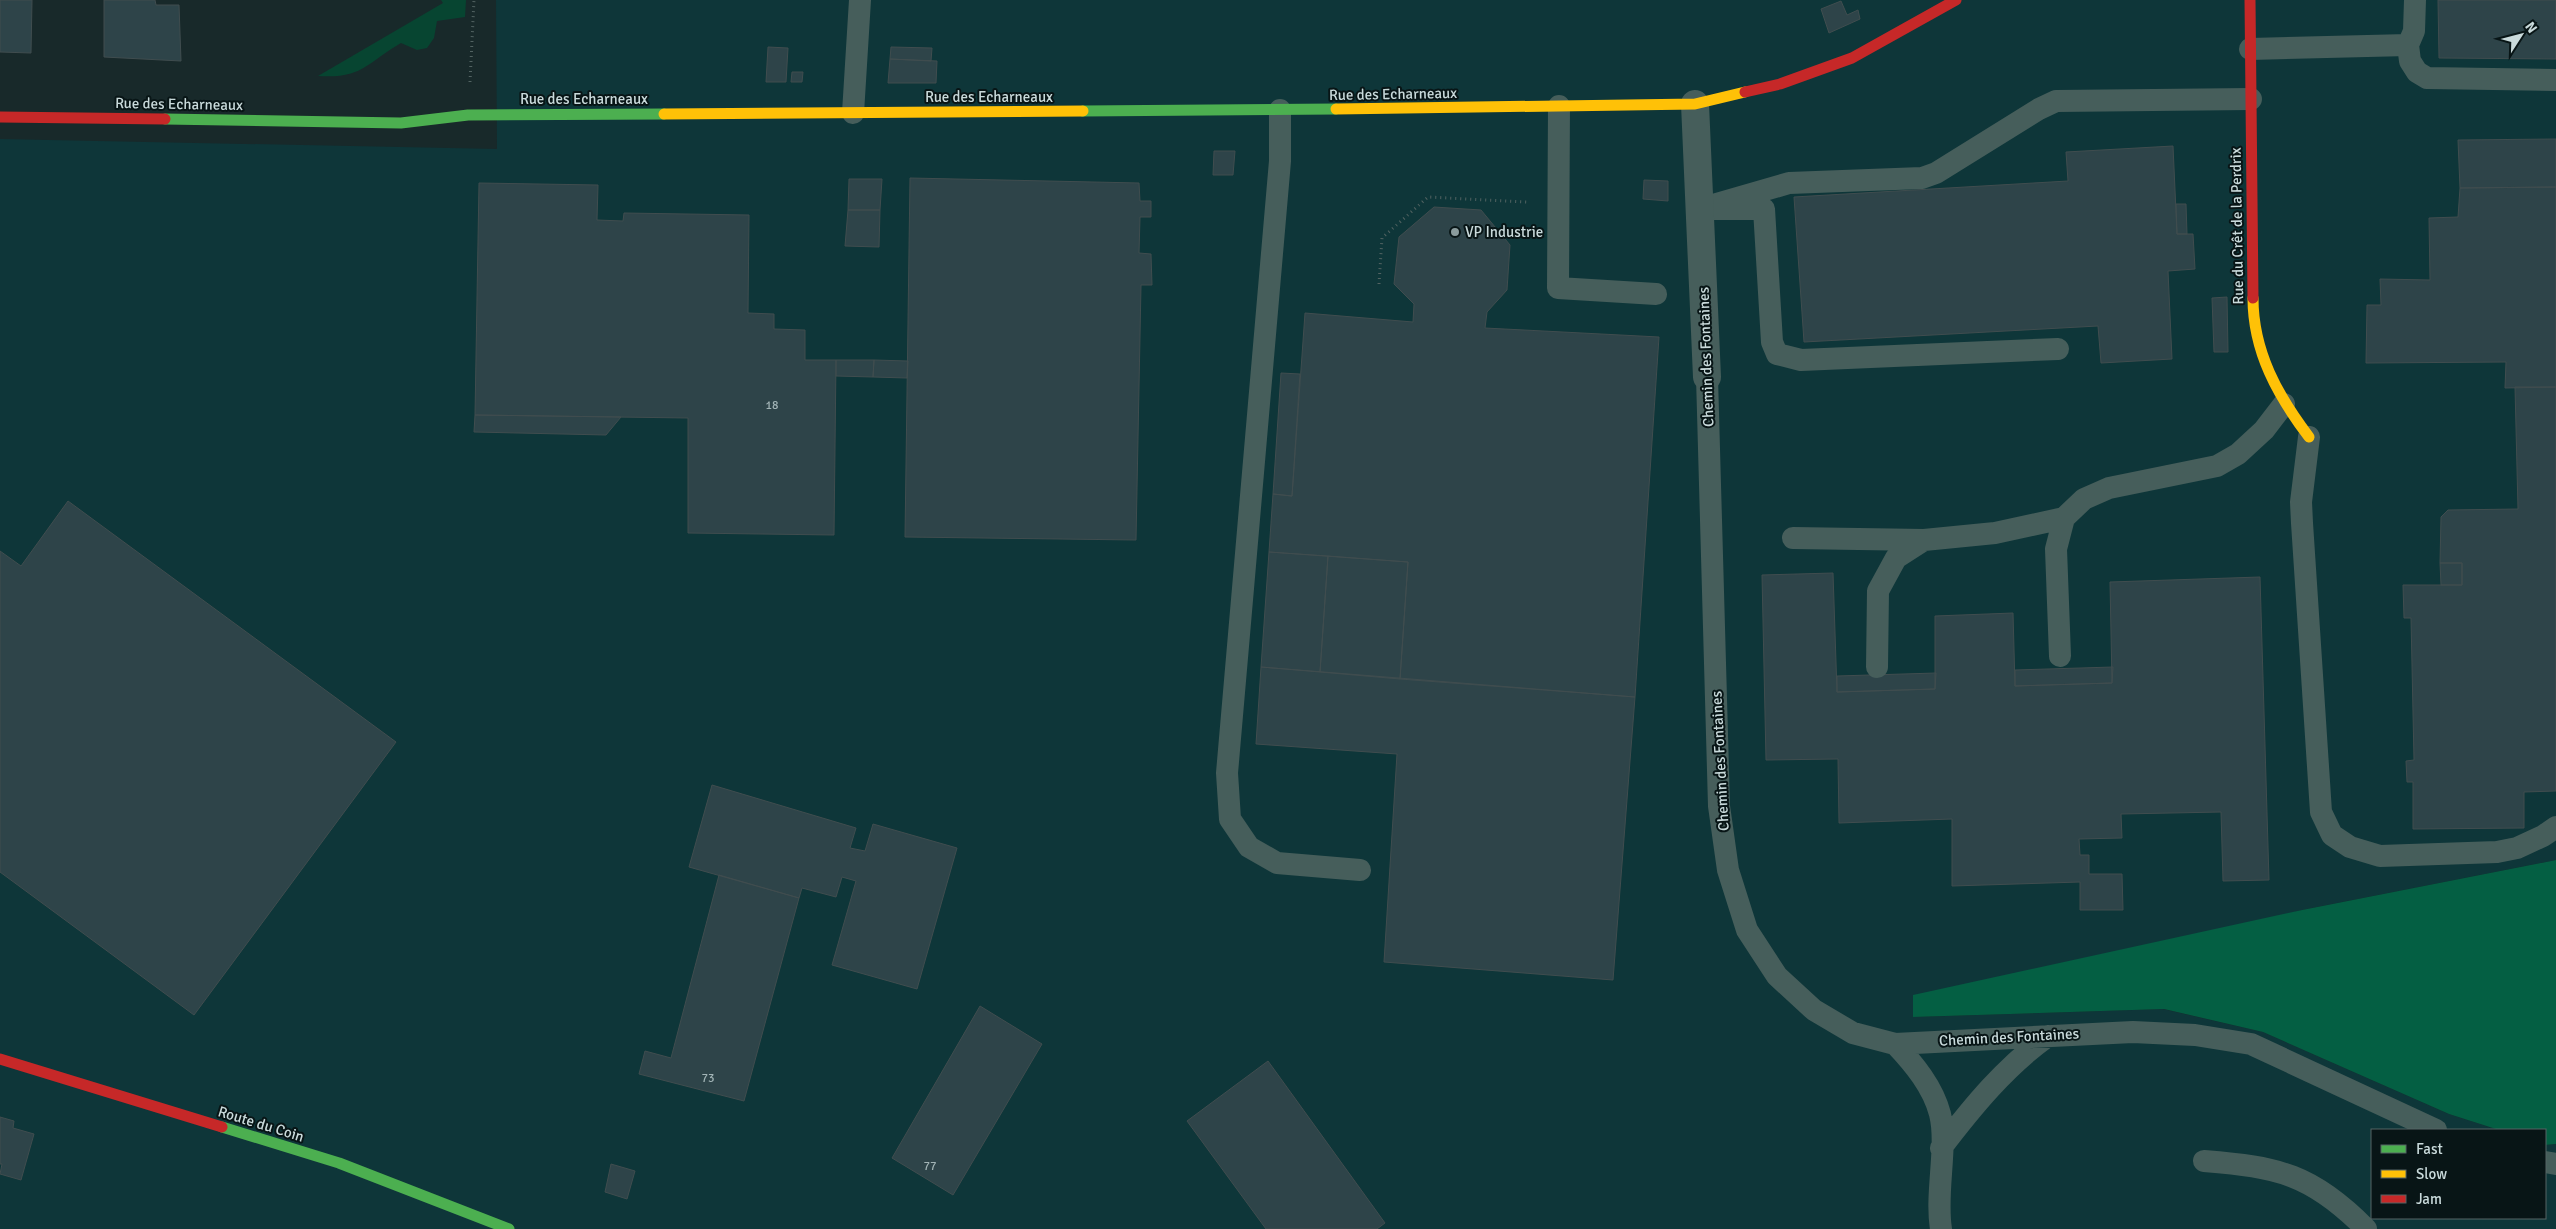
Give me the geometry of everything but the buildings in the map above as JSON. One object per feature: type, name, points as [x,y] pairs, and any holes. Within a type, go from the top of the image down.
[{"type":"street","name":"Rue des Echarneaux","points":[[0,117],[401,122],[468,115],[1280,110],[1695,104],[1780,84],[1852,58],[1956,0]]},
{"type":"street","name":"Rue du Crêt de la Perdrix","points":[[2250,0],[2253,315],[2265,364],[2284,404],[2309,438]]},
{"type":"street","name":"Chemin des Fontaines","points":[[1695,104],[1707,377]]},
{"type":"street","name":"Route du Coin","points":[[0,1059],[339,1163],[509,1229]]},
{"type":"lane","points":[[853,113],[860,0]]},
{"type":"lane","points":[[2415,0],[2414,31],[2408,45],[2410,60],[2417,72],[2427,78],[2556,80]]},
{"type":"lane","points":[[2250,49],[2408,45]]},
{"type":"lane","points":[[1699,209],[1788,183],[1922,178],[1936,173],[2039,109],[2056,101],[2251,99]]},
{"type":"lane","points":[[1559,106],[1558,288],[1656,294]]},
{"type":"lane","points":[[1280,110],[1280,161],[1226,773],[1230,819],[1249,848],[1276,863],[1360,870]]},
{"type":"lane","points":[[1699,209],[1764,209],[1772,342],[1777,354],[1786,358],[1801,360],[2058,349]]},
{"type":"lane","name":"Chemin des Fontaines","points":[[1707,377],[1719,806],[1728,870],[1746,930],[1777,976],[1814,1010],[1853,1033],[1895,1044],[2132,1032],[2186,1034],[2251,1044],[2434,1129]]},
{"type":"lane","points":[[1793,538],[1924,540],[1995,533],[2064,518],[2084,499],[2109,488],[2217,466],[2238,454],[2264,430],[2284,404]]},
{"type":"lane","points":[[2309,438],[2301,502],[2302,523],[2321,812],[2332,835],[2350,847],[2380,856],[2497,852],[2517,848],[2543,836],[2556,827]]},
{"type":"lane","points":[[2060,656],[2056,549],[2064,518]]},
{"type":"lane","points":[[1877,666],[1878,591],[1896,558],[1924,540]]},
{"type":"lane","points":[[1941,1148],[1986,1092],[2029,1050],[2048,1036]]},
{"type":"lane","points":[[1895,1044],[1911,1060],[1930,1089],[1940,1115],[1939,1213],[1941,1229]]},
{"type":"lane","points":[[2204,1161],[2250,1165],[2277,1170],[2301,1178],[2349,1212],[2366,1229]]},
{"type":"path","points":[[470,92],[474,0]]},
{"type":"path","points":[[1379,284],[1382,238],[1428,197],[1558,204]]},
{"type":"shaded area","points":[[496,0],[2556,0],[2556,860],[2302,910],[1914,1017],[2163,1009],[2263,1032],[2449,1114],[2496,1129],[2371,1129],[2371,1219],[2546,1219],[2546,1145],[2556,1144],[2556,1229],[0,1229],[0,139],[497,149]]},
{"type":"green space","points":[[441,0],[466,0],[465,17],[437,21],[434,38],[427,48],[417,50],[401,43],[355,72],[345,75],[318,76],[443,3]]},
{"type":"green space","points":[[2556,860],[2556,1144],[2546,1145],[2546,1129],[2496,1129],[2449,1114],[2263,1032],[2164,1009],[1913,1017],[1913,995],[2302,910]]},
{"type":"traffic: fast","points":[[1083,111],[1336,109]]},
{"type":"traffic: fast","points":[[165,119],[401,123],[468,115],[664,114]]},
{"type":"traffic: fast","points":[[222,1127],[339,1163],[509,1229]]},
{"type":"traffic: slow","points":[[1336,109],[1695,104],[1745,92]]},
{"type":"traffic: slow","points":[[664,114],[1083,111]]},
{"type":"traffic: slow","points":[[2253,298],[2257,337],[2269,372],[2287,406],[2309,437]]},
{"type":"traffic: jam","points":[[1745,92],[1780,84],[1852,58],[1956,0]]},
{"type":"traffic: jam","points":[[2250,0],[2253,298]]},
{"type":"traffic: jam","points":[[0,117],[165,119]]},
{"type":"traffic: jam","points":[[0,1059],[222,1127]]},
{"type":"place","name":"VP Industrie","points":[[1455,232]]}]
